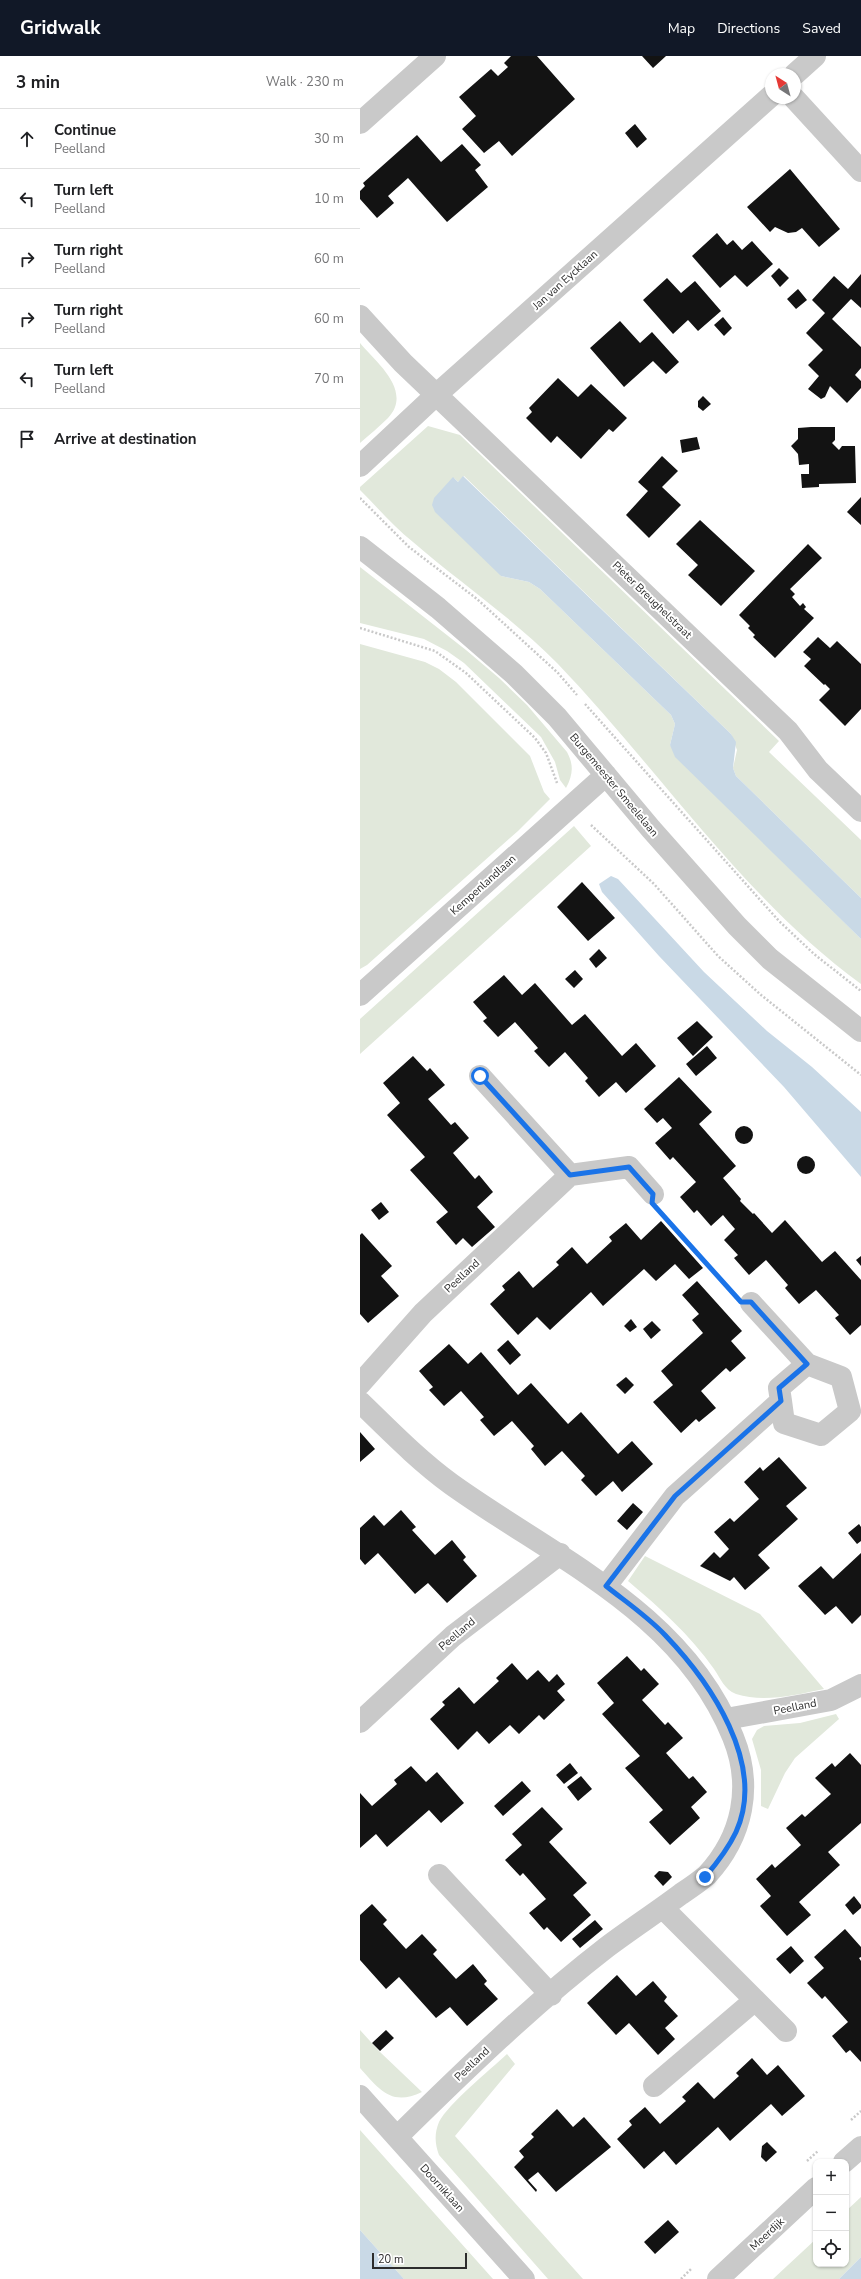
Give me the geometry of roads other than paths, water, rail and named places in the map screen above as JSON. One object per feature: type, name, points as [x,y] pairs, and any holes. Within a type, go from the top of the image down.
[{"type":"street","points":[[360,123],[435,56]]},
{"type":"street","points":[[801,69],[815,56]]},
{"type":"street","name":"Jan van Eycklaan","points":[[360,466],[436,395],[765,101]]},
{"type":"street","points":[[800,104],[861,171]]},
{"type":"street","name":"Pieter Breughelstraat","points":[[360,316],[403,363],[436,395],[788,731],[818,770],[861,811]]},
{"type":"street","name":"Burgemeester Smeelelaan","points":[[360,547],[438,608],[514,674],[557,717],[661,840],[753,943],[821,1002],[861,1031]]},
{"type":"street","name":"Kempenlandlaan","points":[[360,995],[606,775]]},
{"type":"street","points":[[480,1076],[570,1175],[629,1167],[653,1194]]},
{"type":"street","name":"Peelland","points":[[360,1384],[423,1313],[570,1175]]},
{"type":"street","points":[[751,1302],[807,1364],[841,1377],[850,1411],[821,1435],[784,1423],[779,1388],[807,1364]]},
{"type":"street","points":[[606,1586],[675,1496],[781,1401]]},
{"type":"street","name":"Peelland","points":[[360,1402],[423,1462],[453,1485],[560,1554],[606,1586],[665,1634],[705,1683],[726,1719],[744,1770],[744,1791],[736,1831],[723,1856],[705,1877],[607,1948],[551,1995],[484,2052],[397,2137]]},
{"type":"street","name":"Peelland","points":[[360,1722],[453,1636],[560,1554]]},
{"type":"street","name":"Peelland","points":[[726,1719],[831,1700],[861,1685]]},
{"type":"street","points":[[439,1875],[551,1995]]},
{"type":"street","points":[[663,1908],[786,2031]]},
{"type":"street","points":[[654,2086],[755,2000]]},
{"type":"street","name":"Doorniklaan","points":[[360,2096],[524,2279]]},
{"type":"street","points":[[847,2159],[861,2147]]},
{"type":"street","name":"Meerdijk","points":[[718,2279],[813,2191]]},
{"type":"water","points":[[463,476],[731,734],[736,742],[733,768],[736,776],[861,898],[861,939],[675,757],[670,745],[675,724],[671,715],[540,589],[529,582],[501,576],[435,512],[432,505],[434,498],[453,477],[458,482]]},
{"type":"water","points":[[611,876],[618,879],[704,972],[767,1031],[812,1067],[861,1112],[861,1177],[784,1087],[659,956],[602,892],[599,884]]},
{"type":"water","points":[[360,2230],[404,2279],[360,2279]]},
{"type":"water","points":[[861,2257],[861,2279],[839,2279]]}]
